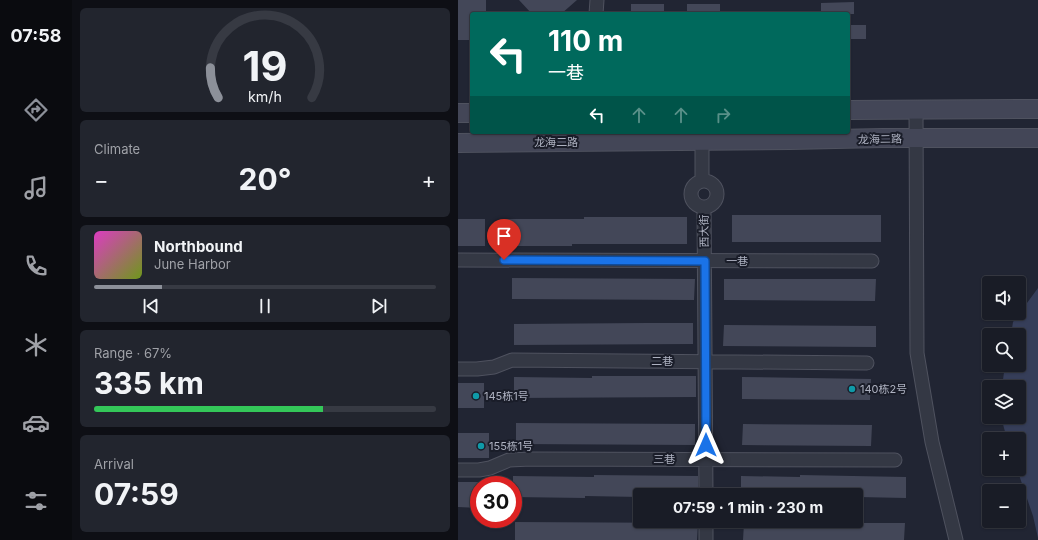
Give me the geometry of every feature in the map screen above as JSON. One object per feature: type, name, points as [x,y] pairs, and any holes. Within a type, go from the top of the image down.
[{"type":"main road","points":[[850,110],[1038,109]]},
{"type":"main road","points":[[458,113],[470,113]]},
{"type":"main road","name":"龙海二路","points":[[458,143],[1038,138]]},
{"type":"street","points":[[596,12],[597,0]]},
{"type":"street","points":[[916,110],[917,353],[932,442],[956,540]]},
{"type":"street","points":[[702,141],[702,181]]},
{"type":"street","points":[[702,181],[710,182],[717,192],[717,197],[712,204],[704,208],[692,202],[690,193],[694,186],[702,181]]},
{"type":"street","name":"西大街","points":[[704,208],[706,488]]},
{"type":"street","name":"一巷","points":[[458,260],[872,261]]},
{"type":"street","name":"二巷","points":[[458,369],[494,367],[500,363],[512,360],[867,363]]},
{"type":"street","name":"三巷","points":[[458,470],[479,470],[490,468],[509,460],[531,459],[895,460]]},
{"type":"street","points":[[706,528],[706,540]]},
{"type":"water","points":[[1038,288],[1038,538],[1026,495],[1026,484],[1022,484],[1019,476],[1026,476],[1026,432],[1005,432],[1003,424],[1026,424],[1026,380],[1003,380],[1004,372],[1026,372],[1026,328],[1012,328],[1014,320],[1026,320],[1026,304]]},
{"type":"building","points":[[458,0],[486,0],[486,12],[470,12],[470,40],[458,40]]},
{"type":"building","points":[[519,0],[577,0],[563,12],[530,12]]},
{"type":"building","points":[[854,2],[854,14],[850,14],[850,12],[821,12],[821,3]]},
{"type":"building","points":[[631,4],[664,4],[664,12],[631,12]]},
{"type":"building","points":[[687,4],[720,4],[720,12],[687,12]]},
{"type":"building","points":[[850,25],[866,25],[866,39],[850,39]]},
{"type":"building","points":[[732,215],[881,215],[881,242],[732,242]]},
{"type":"building","points":[[584,217],[687,217],[687,244],[572,244],[572,246],[504,246],[504,219],[584,219]]},
{"type":"building","points":[[458,219],[485,219],[485,246],[458,246]]},
{"type":"building","points":[[512,278],[695,279],[694,300],[512,299]]},
{"type":"building","points":[[724,279],[876,279],[875,301],[724,300]]},
{"type":"building","points":[[693,323],[693,344],[514,345],[514,324]]},
{"type":"building","points":[[724,325],[876,326],[876,347],[723,346]]},
{"type":"building","points":[[592,376],[696,376],[696,397],[514,398],[514,377],[592,378]]},
{"type":"building","points":[[742,377],[871,379],[870,400],[742,399]]},
{"type":"building","name":"145栋1号","points":[[458,383],[484,383],[484,408],[458,408]]},
{"type":"building","points":[[516,423],[695,424],[695,445],[516,444]]},
{"type":"building","points":[[743,424],[872,425],[871,446],[742,445]]},
{"type":"building","points":[[458,433],[489,433],[489,458],[458,458]]},
{"type":"building","points":[[594,475],[698,476],[698,488],[633,488],[633,497],[522,497],[522,476],[594,477]]},
{"type":"building","points":[[800,475],[906,477],[906,498],[863,497],[863,488],[741,488],[741,476],[800,477]]},
{"type":"building","points":[[458,482],[470,482],[470,508],[458,507]]},
{"type":"building","points":[[522,522],[633,523],[633,528],[698,528],[697,540],[515,540],[515,528],[522,528]]},
{"type":"building","points":[[863,523],[905,523],[904,540],[743,540],[744,528],[863,528]]},
{"type":"place","name":"140栋2号","points":[[852,389]]},
{"type":"place","name":"145栋1号","points":[[476,396]]},
{"type":"place","name":"155栋1号","points":[[481,446]]},
{"type":"route","points":[[504,260],[705,261],[706,445]]}]
